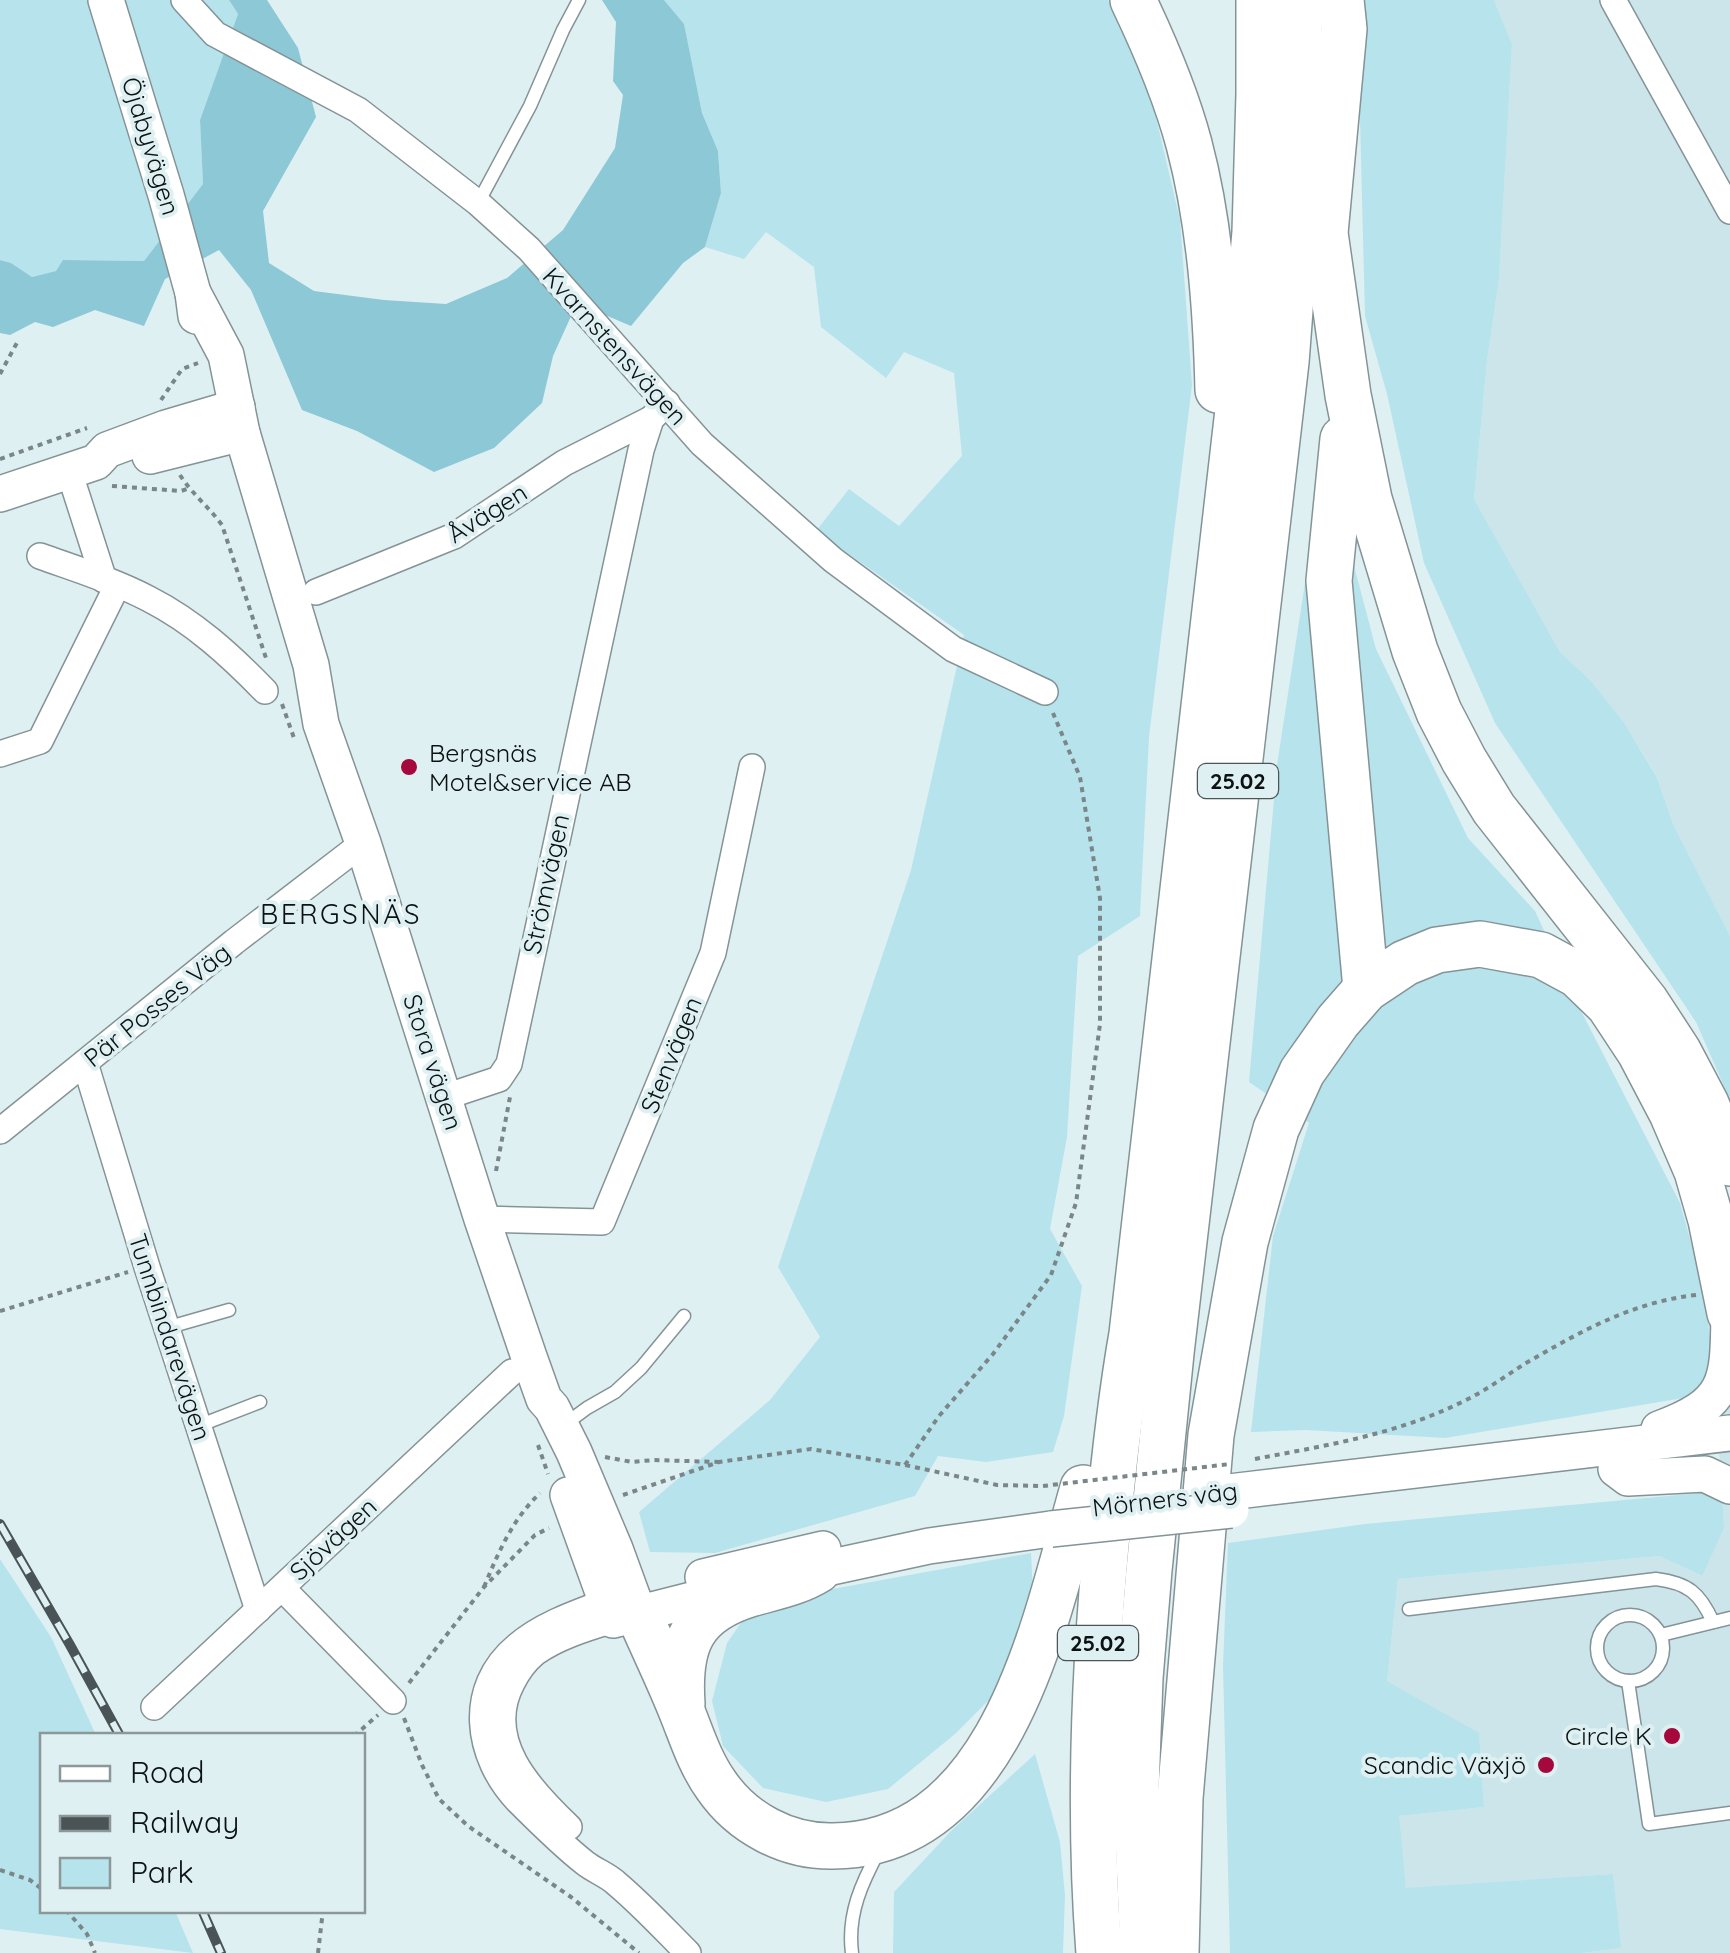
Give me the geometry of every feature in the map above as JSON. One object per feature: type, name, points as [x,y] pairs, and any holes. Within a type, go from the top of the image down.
[{"type":"highway","points":[[1133,0],[1161,64],[1189,145],[1203,219],[1217,368],[1220,568]]},
{"type":"highway","name":"25.02","points":[[1099,1953],[1095,1882],[1096,1657],[1120,1398],[1132,1334],[1244,358],[1255,232],[1259,0]]},
{"type":"highway","name":"25.02","points":[[1143,1953],[1136,1790],[1140,1678],[1172,1353],[1286,362],[1300,143],[1298,0]]},
{"type":"highway","points":[[1341,0],[1344,29],[1325,233],[1348,395],[1369,499],[1415,651],[1439,712],[1494,809],[1606,949],[1678,1051],[1706,1104],[1730,1163]]},
{"type":"highway","points":[[1348,395],[1328,580],[1366,989]]},
{"type":"highway","points":[[1176,1953],[1180,1798],[1211,1435],[1245,1242],[1276,1129],[1302,1072],[1338,1021],[1366,989],[1404,962],[1437,950],[1480,944],[1541,955],[1578,975],[1609,1005],[1640,1052],[1672,1113],[1697,1171],[1715,1236],[1723,1306]]},
{"type":"highway","points":[[622,1607],[684,1716],[696,1751],[717,1786],[742,1813],[784,1838],[817,1846],[852,1846],[906,1831],[948,1800],[979,1765],[1018,1695],[1053,1600],[1132,1334]]},
{"type":"highway","points":[[684,1716],[684,1654],[702,1619],[730,1602],[802,1580],[818,1570]]},
{"type":"street","name":"Öjabyvägen","points":[[106,0],[193,294],[203,362],[228,423]]},
{"type":"street","name":"Kvarnstensvägen","points":[[184,0],[215,34],[358,110],[478,202],[580,305],[659,411],[833,560],[953,650],[1045,692]]},
{"type":"street","points":[[1614,0],[1730,211]]},
{"type":"street","name":"Öjabyvägen","points":[[193,294],[226,355],[228,423]]},
{"type":"street","name":"Åvägen","points":[[316,592],[454,536],[564,463],[659,411]]},
{"type":"street","name":"Strömvägen","points":[[508,1064],[641,450],[659,411]]},
{"type":"street","points":[[0,494],[83,466],[107,450],[228,423]]},
{"type":"street","name":"Stora vägen","points":[[228,423],[311,666],[308,732],[363,842],[548,1423],[615,1549],[622,1607]]},
{"type":"street","points":[[0,754],[40,741],[111,583],[83,466]]},
{"type":"street","points":[[40,556],[147,598],[198,629],[272,689]]},
{"type":"street","name":"Stenvägen","points":[[482,1219],[602,1222],[713,953],[752,767]]},
{"type":"street","name":"Pär Posses Väg","points":[[0,1131],[363,842]]},
{"type":"street","name":"Tunnbindarevägen","points":[[85,1063],[146,1267],[258,1610]]},
{"type":"street","points":[[444,1098],[499,1079],[508,1064]]},
{"type":"street","points":[[1723,1306],[1727,1367],[1723,1382],[1707,1406],[1616,1457],[1628,1478],[1705,1474],[1730,1486]]},
{"type":"street","name":"Sjövägen","points":[[154,1707],[512,1372]]},
{"type":"street","name":"Mörners väg","points":[[1616,1457],[1730,1432]]},
{"type":"street","name":"Mörners väg","points":[[622,1607],[800,1554],[1048,1510],[1230,1489],[1616,1457],[1730,1456]]},
{"type":"street","name":"Mörners väg","points":[[622,1607],[930,1546],[1048,1510]]},
{"type":"street","points":[[282,1588],[393,1701]]},
{"type":"street","points":[[622,1607],[567,1617],[510,1652],[488,1686],[482,1727],[495,1771],[517,1800],[587,1865],[614,1880],[688,1953]]},
{"type":"lane","points":[[478,202],[530,106],[579,0]]},
{"type":"lane","points":[[166,1328],[229,1310]]},
{"type":"lane","points":[[548,1423],[615,1392],[684,1316]]},
{"type":"lane","points":[[198,1426],[260,1402]]},
{"type":"lane","points":[[1409,1610],[1656,1579],[1688,1588],[1706,1606],[1713,1622]]},
{"type":"lane","points":[[1638,1615],[1652,1622],[1661,1635],[1663,1652],[1657,1667],[1644,1678],[1628,1681],[1613,1676],[1598,1658],[1596,1643],[1602,1628],[1614,1618],[1638,1615]]},
{"type":"lane","points":[[1661,1635],[1730,1618]]},
{"type":"lane","points":[[1628,1681],[1648,1824],[1730,1813]]},
{"type":"lane","points":[[852,1953],[853,1908],[886,1838]]},
{"type":"path","points":[[0,374],[19,339]]},
{"type":"path","points":[[203,362],[182,369],[160,403],[169,439],[179,474],[211,510],[230,543],[272,689],[308,732]]},
{"type":"path","points":[[0,459],[101,424]]},
{"type":"path","points":[[905,1465],[939,1416],[993,1354],[1051,1276],[1076,1202],[1100,1024],[1100,898],[1080,776],[1045,692]]},
{"type":"path","points":[[496,1172],[510,1098],[508,1064]]},
{"type":"path","points":[[0,1312],[146,1267]]},
{"type":"path","points":[[1246,1461],[1400,1429],[1468,1399],[1613,1316],[1675,1298],[1723,1306]]},
{"type":"path","points":[[484,1586],[502,1542],[518,1516],[551,1483],[548,1423]]},
{"type":"path","points":[[596,1454],[632,1462],[719,1462],[811,1449],[996,1485],[1048,1510],[1230,1489]]},
{"type":"path","points":[[607,1500],[719,1462]]},
{"type":"path","points":[[357,1733],[393,1701],[484,1586],[536,1535],[558,1524]]},
{"type":"path","points":[[393,1701],[408,1724],[439,1799],[468,1826],[572,1897],[639,1953]]},
{"type":"path","points":[[0,1870],[40,1888]]},
{"type":"path","points":[[68,1913],[96,1953]]},
{"type":"path","points":[[318,1953],[323,1913]]},
{"type":"shaded area","points":[[229,0],[267,0],[298,48],[316,117],[263,211],[269,263],[314,291],[446,304],[507,278],[563,230],[615,148],[623,95],[613,81],[616,22],[602,0],[664,0],[684,24],[702,113],[718,151],[721,193],[705,247],[683,263],[631,326],[577,303],[553,356],[542,403],[494,448],[434,472],[357,431],[302,410],[251,290],[219,250],[165,279],[144,326],[95,310],[53,327],[35,322],[10,335],[0,333],[0,260],[32,277],[56,271],[63,260],[144,261],[203,184],[200,120],[238,14]]},
{"type":"shaded area","points":[[1494,0],[1730,0],[1730,936],[1673,824],[1657,776],[1623,721],[1590,680],[1560,652],[1474,499],[1499,279],[1512,46]]},
{"type":"shaded area","points":[[1730,1284],[1730,1953],[1582,1953],[1620,1948],[1613,1874],[1406,1889],[1398,1816],[1484,1807],[1479,1734],[1387,1681],[1398,1579],[1661,1556],[1701,1576],[1724,1528],[1713,1356],[1704,1289]]},
{"type":"green space","points":[[0,0],[229,0],[238,14],[200,120],[203,184],[144,261],[64,260],[56,271],[32,277],[0,260]]},
{"type":"green space","points":[[664,0],[1108,0],[1147,79],[1180,220],[1192,385],[1149,737],[1140,916],[1078,956],[1067,1137],[1050,1229],[1082,1286],[1064,1416],[1053,1452],[986,1462],[938,1456],[915,1496],[715,1553],[650,1552],[639,1512],[770,1400],[820,1337],[778,1267],[911,870],[964,635],[816,531],[849,489],[899,526],[962,456],[954,373],[904,352],[886,378],[821,327],[814,267],[766,232],[744,259],[705,247],[721,193],[718,151],[702,113],[684,25]]},
{"type":"green space","points":[[1357,0],[1494,0],[1512,45],[1499,279],[1474,499],[1560,652],[1590,680],[1623,721],[1657,777],[1673,824],[1730,936],[1730,1100],[1696,1022],[1495,723],[1424,563],[1387,394],[1365,316]]},
{"type":"green space","points":[[1335,494],[1376,649],[1468,838],[1535,911],[1582,1013],[1680,1203],[1704,1289],[1714,1371],[1695,1396],[1445,1438],[1306,1430],[1251,1432],[1273,1236],[1309,1123],[1249,1082],[1277,765],[1313,531]]},
{"type":"green space","points":[[1722,1491],[1724,1528],[1702,1576],[1660,1556],[1398,1579],[1387,1681],[1479,1733],[1484,1807],[1399,1816],[1406,1888],[1613,1874],[1621,1948],[1582,1953],[1230,1953],[1223,1665],[1228,1543],[1365,1524]]},
{"type":"green space","points":[[1031,1553],[1034,1614],[998,1691],[955,1734],[888,1789],[826,1802],[763,1788],[723,1746],[712,1701],[727,1643],[747,1614],[816,1592]]},
{"type":"green space","points":[[0,1559],[51,1637],[95,1733],[40,1733],[40,1913],[176,1913],[193,1953],[0,1929]]},
{"type":"green space","points":[[1035,1754],[1060,1842],[1065,1895],[1063,1953],[893,1953],[894,1892],[951,1831]]},
{"type":"railway","points":[[0,1524],[118,1733]]},
{"type":"railway","points":[[203,1913],[221,1953]]},
{"type":"place","name":"Bergsnäs Motel&service AB","points":[[409,767]]},
{"type":"place","name":"Circle K","points":[[1672,1736]]},
{"type":"place","name":"Scandic Växjö","points":[[1546,1765]]},
{"type":"district","name":"BERGSNÄS","points":[[341,914]]}]
